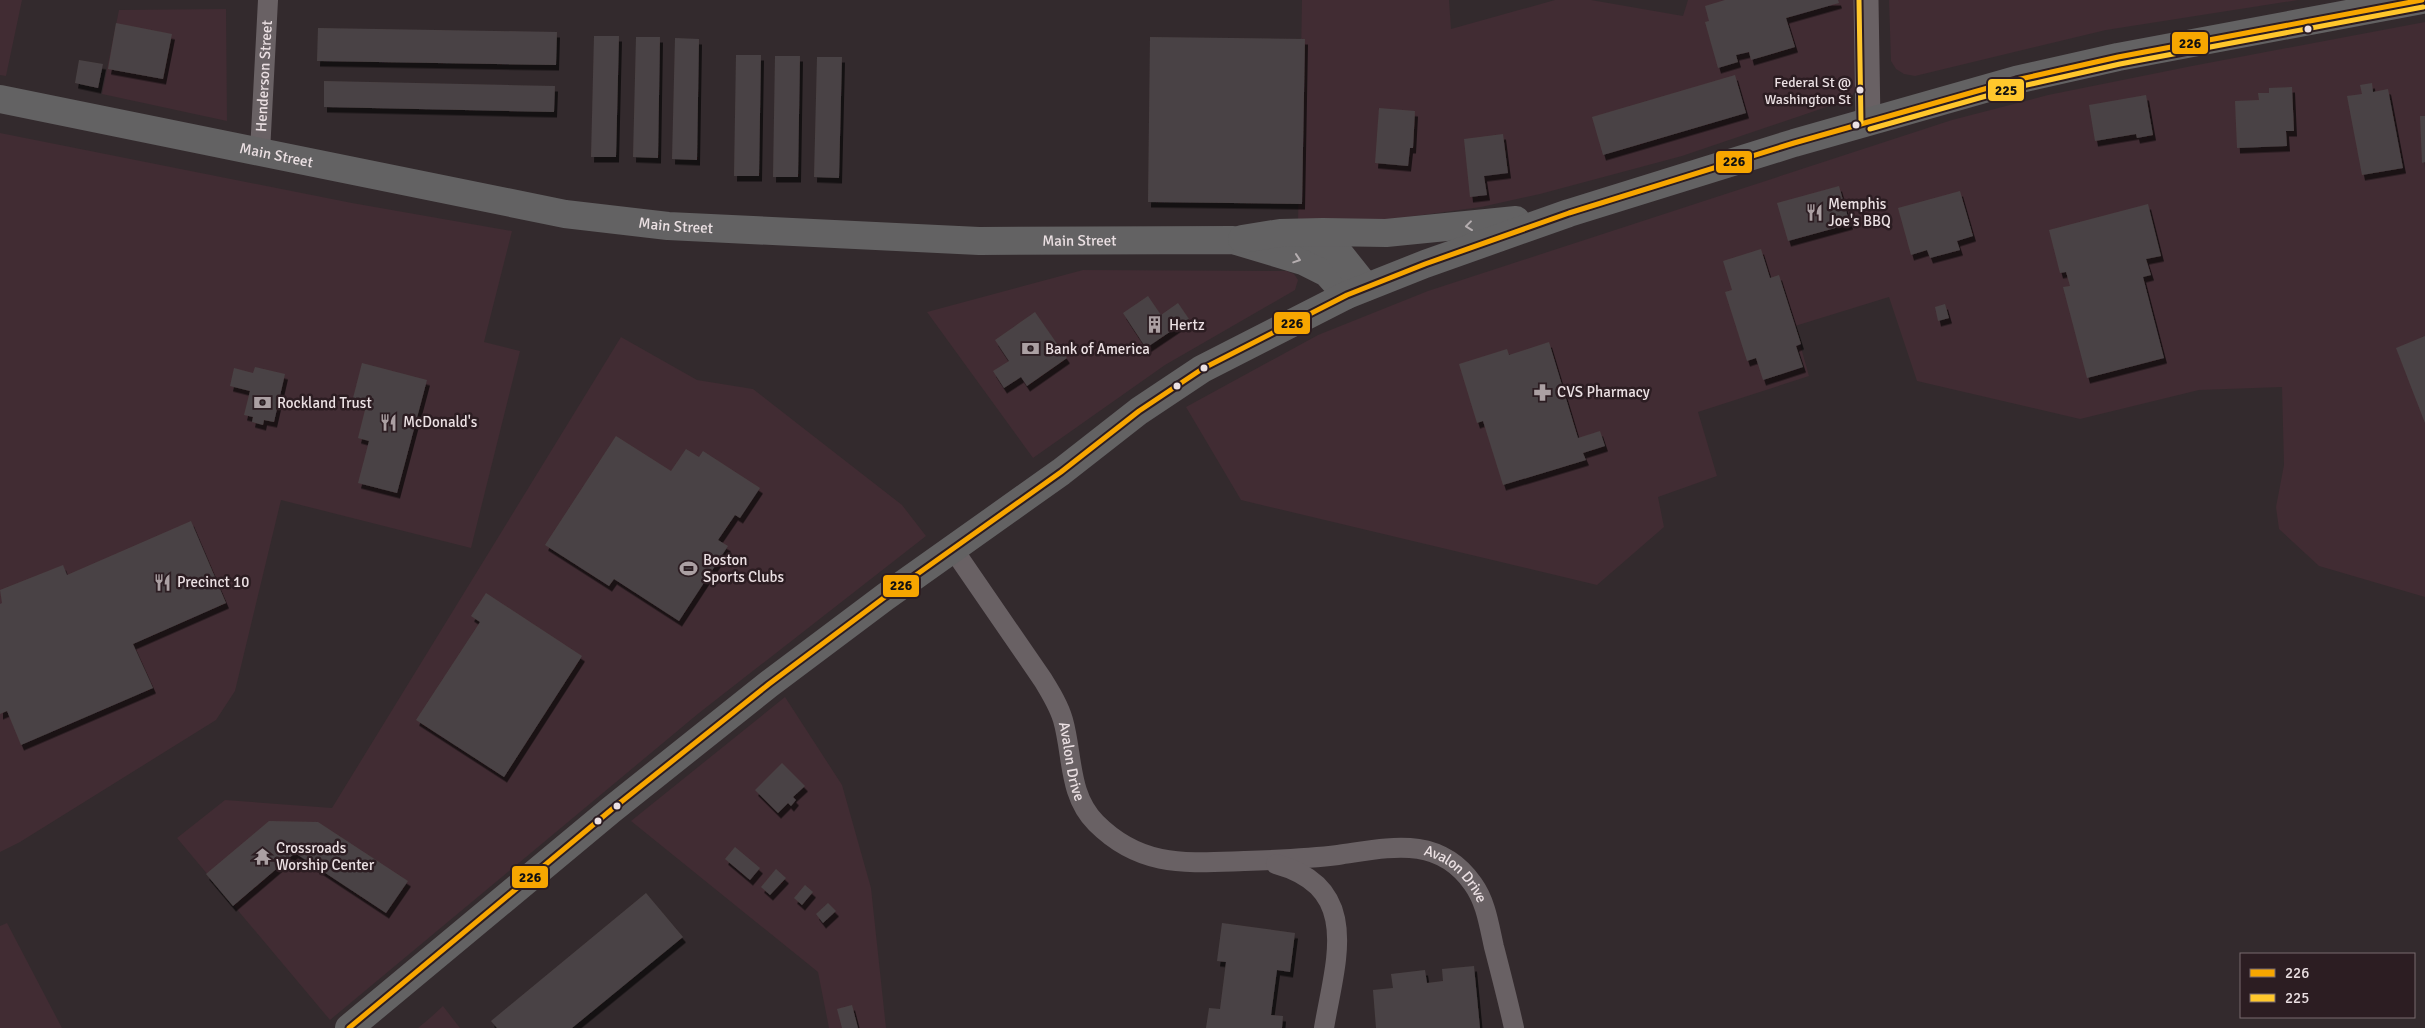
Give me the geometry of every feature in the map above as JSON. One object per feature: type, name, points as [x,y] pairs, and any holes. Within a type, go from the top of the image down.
[{"type":"main road","points":[[349,1028],[611,810],[749,700],[856,619],[1061,472],[1139,411],[1202,369],[1357,291],[1569,213],[1868,122],[2016,80],[2118,57],[2422,0]]},
{"type":"main road","name":"Main Street","points":[[0,99],[565,214],[668,226],[979,241],[1234,240],[1303,261],[1357,291]]},
{"type":"main road","points":[[1234,240],[1301,233],[1386,233],[1466,226],[1569,213]]},
{"type":"main road","points":[[1301,233],[1335,248],[1357,291]]},
{"type":"street","name":"Henderson Street","points":[[260,152],[268,0]]},
{"type":"street","points":[[1866,0],[1868,122]]},
{"type":"street","name":"Avalon Drive","points":[[953,549],[1055,700],[1068,743],[1073,780],[1082,803],[1094,821],[1111,836],[1130,847],[1167,861],[1200,864],[1338,855],[1398,846],[1422,850],[1443,857],[1461,869],[1483,901],[1514,1028]]},
{"type":"street","name":"Avalon Drive","points":[[1265,860],[1294,869],[1315,881],[1326,894],[1334,910],[1338,924],[1337,950],[1324,1028]]},
{"type":"shaded area","points":[[0,0],[22,0],[6,76],[0,75]]},
{"type":"shaded area","points":[[1302,0],[1449,0],[1451,29],[1555,0],[1591,0],[1683,16],[1688,0],[1854,0],[1855,91],[1850,99],[1682,156],[1540,194],[1481,207],[1423,215],[1382,220],[1298,224]]},
{"type":"shaded area","points":[[1889,0],[2298,0],[2106,30],[1915,76],[1904,74],[1896,69],[1891,61]]},
{"type":"shaded area","points":[[226,9],[227,121],[102,94],[119,10]]},
{"type":"shaded area","points":[[2425,22],[2425,597],[2319,566],[2279,529],[2276,507],[2284,465],[2282,387],[2199,390],[2080,419],[1917,381],[1889,297],[1795,326],[1809,376],[1698,412],[1717,476],[1658,497],[1664,527],[1597,585],[1241,500],[1186,407],[1318,335],[1428,291],[1952,120],[2048,95]]},
{"type":"shaded area","points":[[0,133],[352,203],[512,231],[484,342],[520,351],[471,548],[281,500],[235,691],[216,720],[20,842],[0,852]]},
{"type":"shaded area","points":[[1083,270],[1287,271],[1294,274],[1298,280],[1295,290],[1165,365],[1033,458],[927,312]]},
{"type":"shaded area","points":[[621,337],[697,380],[753,389],[902,505],[926,536],[699,713],[330,1020],[177,838],[225,800],[332,808]]},
{"type":"shaded area","points":[[785,697],[842,785],[871,888],[886,1028],[829,1028],[818,972],[631,821]]},
{"type":"shaded area","points":[[7,923],[62,1028],[0,1028],[0,926]]},
{"type":"shaded area","points":[[443,1006],[460,1028],[418,1028],[430,1018]]},
{"type":"building","points":[[1725,0],[1838,0],[1839,3],[1786,18],[1795,47],[1751,60],[1749,52],[1736,55],[1738,62],[1718,68],[1705,22],[1709,21],[1705,6]]},
{"type":"building","points":[[116,23],[172,34],[163,79],[108,69]]},
{"type":"building","points":[[318,28],[557,32],[556,65],[317,61]]},
{"type":"building","points":[[594,36],[619,36],[616,157],[591,157]]},
{"type":"building","points":[[636,37],[660,37],[658,158],[633,157]]},
{"type":"building","points":[[1150,37],[1305,39],[1302,204],[1148,202]]},
{"type":"building","points":[[675,38],[699,39],[697,160],[672,159]]},
{"type":"building","points":[[736,55],[761,55],[759,176],[734,176]]},
{"type":"building","points":[[775,56],[800,56],[798,177],[773,177]]},
{"type":"building","points":[[817,57],[842,57],[839,178],[814,177]]},
{"type":"building","points":[[79,60],[103,64],[98,88],[75,83]]},
{"type":"building","points":[[1735,75],[1746,113],[1603,155],[1592,117]]},
{"type":"building","points":[[324,81],[555,86],[554,112],[324,107]]},
{"type":"building","points":[[2372,83],[2373,92],[2388,89],[2403,168],[2362,175],[2347,96],[2362,94],[2360,85]]},
{"type":"building","points":[[2292,87],[2294,131],[2286,131],[2287,146],[2237,148],[2235,101],[2259,100],[2258,93],[2269,93],[2269,88]]},
{"type":"building","points":[[2146,95],[2153,135],[2137,138],[2136,134],[2095,141],[2089,105]]},
{"type":"building","points":[[1379,108],[1415,111],[1413,148],[1410,148],[1408,166],[1375,163]]},
{"type":"building","points":[[2420,116],[2425,116],[2425,162],[2422,163]]},
{"type":"building","points":[[1503,134],[1508,173],[1484,176],[1487,195],[1470,197],[1464,139]]},
{"type":"building","name":"Memphis Joe's BBQ","points":[[1839,186],[1850,224],[1788,241],[1777,203]]},
{"type":"building","points":[[1960,191],[1973,236],[1957,241],[1960,250],[1930,258],[1927,250],[1911,255],[1898,208]]},
{"type":"building","points":[[2148,204],[2161,256],[2146,259],[2151,275],[2143,277],[2164,358],[2087,378],[2063,287],[2070,286],[2066,272],[2060,273],[2049,230]]},
{"type":"building","points":[[1761,249],[1770,278],[1779,275],[1801,344],[1796,346],[1803,367],[1763,380],[1756,358],[1747,361],[1725,292],[1732,290],[1723,261]]},
{"type":"building","name":"Hertz","points":[[1148,296],[1161,315],[1178,303],[1189,319],[1146,348],[1123,313]]},
{"type":"building","points":[[1945,304],[1949,318],[1938,321],[1935,307]]},
{"type":"building","name":"Bank of America","points":[[1035,312],[1067,358],[1027,386],[1021,377],[1004,388],[993,371],[1009,361],[995,340]]},
{"type":"building","points":[[2425,336],[2425,423],[2396,348]]},
{"type":"building","name":"CVS Pharmacy","points":[[1549,342],[1578,438],[1600,431],[1605,446],[1583,453],[1586,460],[1503,485],[1483,421],[1477,423],[1459,364],[1507,349],[1509,355]]},
{"type":"building","name":"McDonald's","points":[[362,363],[427,380],[397,493],[358,483],[369,441],[358,438],[366,406],[352,402]]},
{"type":"building","name":"Rockland Trust","points":[[255,367],[285,374],[274,422],[264,420],[263,425],[252,422],[253,417],[244,415],[250,391],[230,386],[234,368],[253,373]]},
{"type":"building","points":[[616,436],[671,471],[686,449],[699,457],[703,451],[760,488],[740,518],[735,515],[718,540],[728,546],[679,621],[614,579],[609,586],[545,545]]},
{"type":"building","points":[[191,521],[226,603],[133,644],[153,688],[21,745],[7,711],[0,714],[0,604],[2,603],[0,590],[63,565],[67,575]]},
{"type":"building","points":[[486,593],[582,656],[504,777],[416,720],[480,622],[471,616]]},
{"type":"building","points":[[782,763],[805,786],[793,797],[796,800],[791,806],[788,803],[778,813],[755,790]]},
{"type":"building","points":[[269,821],[318,822],[408,881],[386,913],[295,853],[233,906],[206,874]]},
{"type":"building","points":[[735,847],[760,868],[750,880],[725,859]]},
{"type":"building","points":[[776,869],[786,878],[770,895],[761,887]]},
{"type":"building","points":[[805,885],[813,892],[802,905],[794,898]]},
{"type":"building","points":[[646,893],[683,937],[572,1028],[497,1028],[491,1021]]},
{"type":"building","points":[[828,903],[836,911],[823,923],[816,914]]},
{"type":"building","points":[[1222,923],[1295,933],[1290,972],[1277,970],[1271,1015],[1283,1016],[1282,1028],[1206,1028],[1209,1008],[1220,1009],[1226,962],[1217,961]]},
{"type":"building","points":[[1474,966],[1480,1028],[1376,1028],[1373,990],[1393,988],[1391,974],[1425,970],[1427,983],[1443,981],[1442,969]]},
{"type":"building","points":[[852,1005],[858,1028],[842,1028],[837,1009]]},
{"type":"transit line","name":"225","points":[[1859,0],[1861,122]]},
{"type":"transit line","name":"226","points":[[349,1028],[611,810],[769,684],[885,597],[1061,472],[1139,411],[1202,369],[1347,295],[1425,264],[1569,213],[1794,143],[2016,80],[2118,57],[2422,0]]},
{"type":"transit line","name":"225","points":[[1870,129],[2018,87],[2120,64],[2423,7]]},
{"type":"place","name":"Federal St @ Washington St","points":[[1860,90]]},
{"type":"place","name":"Memphis Joe's BBQ","points":[[1814,213]]},
{"type":"place","name":"Hertz","points":[[1155,325]]},
{"type":"place","name":"Bank of America","points":[[1031,349]]},
{"type":"place","name":"CVS Pharmacy","points":[[1543,392]]},
{"type":"place","name":"Rockland Trust","points":[[263,403]]},
{"type":"place","name":"McDonald's","points":[[389,422]]},
{"type":"place","name":"Boston Sports Clubs","points":[[689,569]]},
{"type":"place","name":"Precinct 10","points":[[163,582]]},
{"type":"place","name":"Crossroads Worship Center","points":[[262,857]]}]
